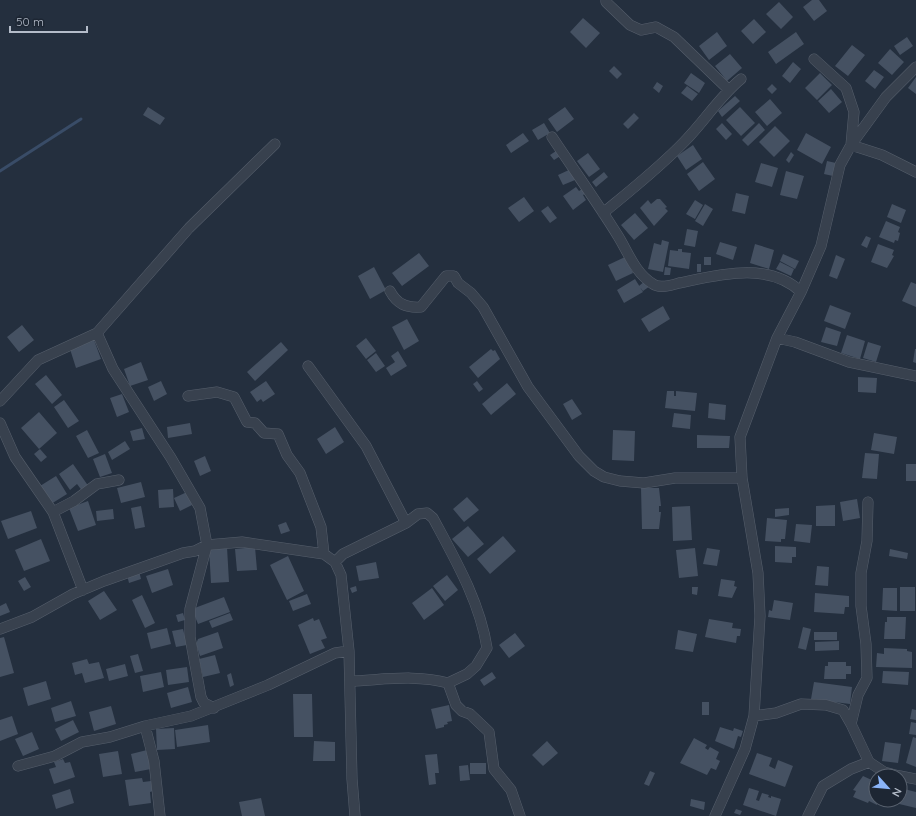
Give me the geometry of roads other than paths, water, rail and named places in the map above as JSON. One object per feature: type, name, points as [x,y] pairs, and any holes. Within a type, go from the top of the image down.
[{"type":"street","points":[[606,0],[606,2],[630,25],[642,30],[656,27],[674,37],[728,89]]},
{"type":"street","points":[[814,59],[846,88],[854,112],[851,145]]},
{"type":"street","points":[[718,815],[746,749],[754,716],[760,616],[758,573],[742,478],[740,437],[777,338],[801,292],[821,246],[840,165],[851,145],[886,97],[916,67]]},
{"type":"street","points":[[603,213],[650,175],[684,142],[728,89],[742,79]]},
{"type":"street","points":[[552,137],[603,213],[635,268],[652,284],[656,286],[738,272],[764,274],[788,282],[801,292]]},
{"type":"street","points":[[0,401],[38,360],[97,333],[189,228],[276,144]]},
{"type":"street","points":[[851,145],[882,155],[916,172]]},
{"type":"street","points":[[390,291],[394,298],[404,306],[411,308],[421,307],[446,276],[454,276],[458,283],[471,293],[483,307],[528,387],[578,456],[594,471],[604,477],[620,481],[644,483],[675,478],[742,478]]},
{"type":"street","points":[[97,333],[113,369],[171,458],[200,508],[207,545],[190,609],[190,637],[201,697],[204,703],[214,708]]},
{"type":"street","points":[[777,338],[801,344],[849,362],[916,376]]},
{"type":"street","points":[[308,366],[366,446],[406,523]]},
{"type":"street","points":[[188,396],[217,392],[234,397],[247,422],[255,423],[264,433],[278,434],[287,455],[300,472],[321,527],[324,554]]},
{"type":"street","points":[[0,424],[15,457],[53,512],[83,590]]},
{"type":"street","points":[[53,512],[74,501],[97,484],[119,480]]},
{"type":"street","points":[[851,724],[858,695],[867,678],[866,644],[861,606],[861,573],[867,541],[868,502]]},
{"type":"street","points":[[335,562],[342,554],[359,544],[406,523],[418,514],[427,513],[433,518],[452,554],[483,623],[487,648],[476,666],[467,674],[448,683],[424,678],[350,681]]},
{"type":"street","points":[[0,629],[32,617],[83,590],[104,581],[195,551],[207,545],[242,542],[324,554],[335,562],[341,575],[349,651],[352,779],[355,816]]},
{"type":"street","points":[[18,766],[55,756],[82,742],[110,737],[145,726],[191,716],[214,708],[335,653],[349,651]]},
{"type":"street","points":[[448,683],[456,705],[462,711],[470,714],[489,732],[494,769],[511,790],[520,816]]},
{"type":"street","points":[[754,716],[776,713],[801,704],[826,704],[844,710],[869,762],[878,768]]},
{"type":"street","points":[[145,726],[154,760],[160,816]]},
{"type":"street","points":[[808,816],[823,786],[851,769],[869,762]]},
{"type":"waterway","points":[[0,171],[81,119]]}]
